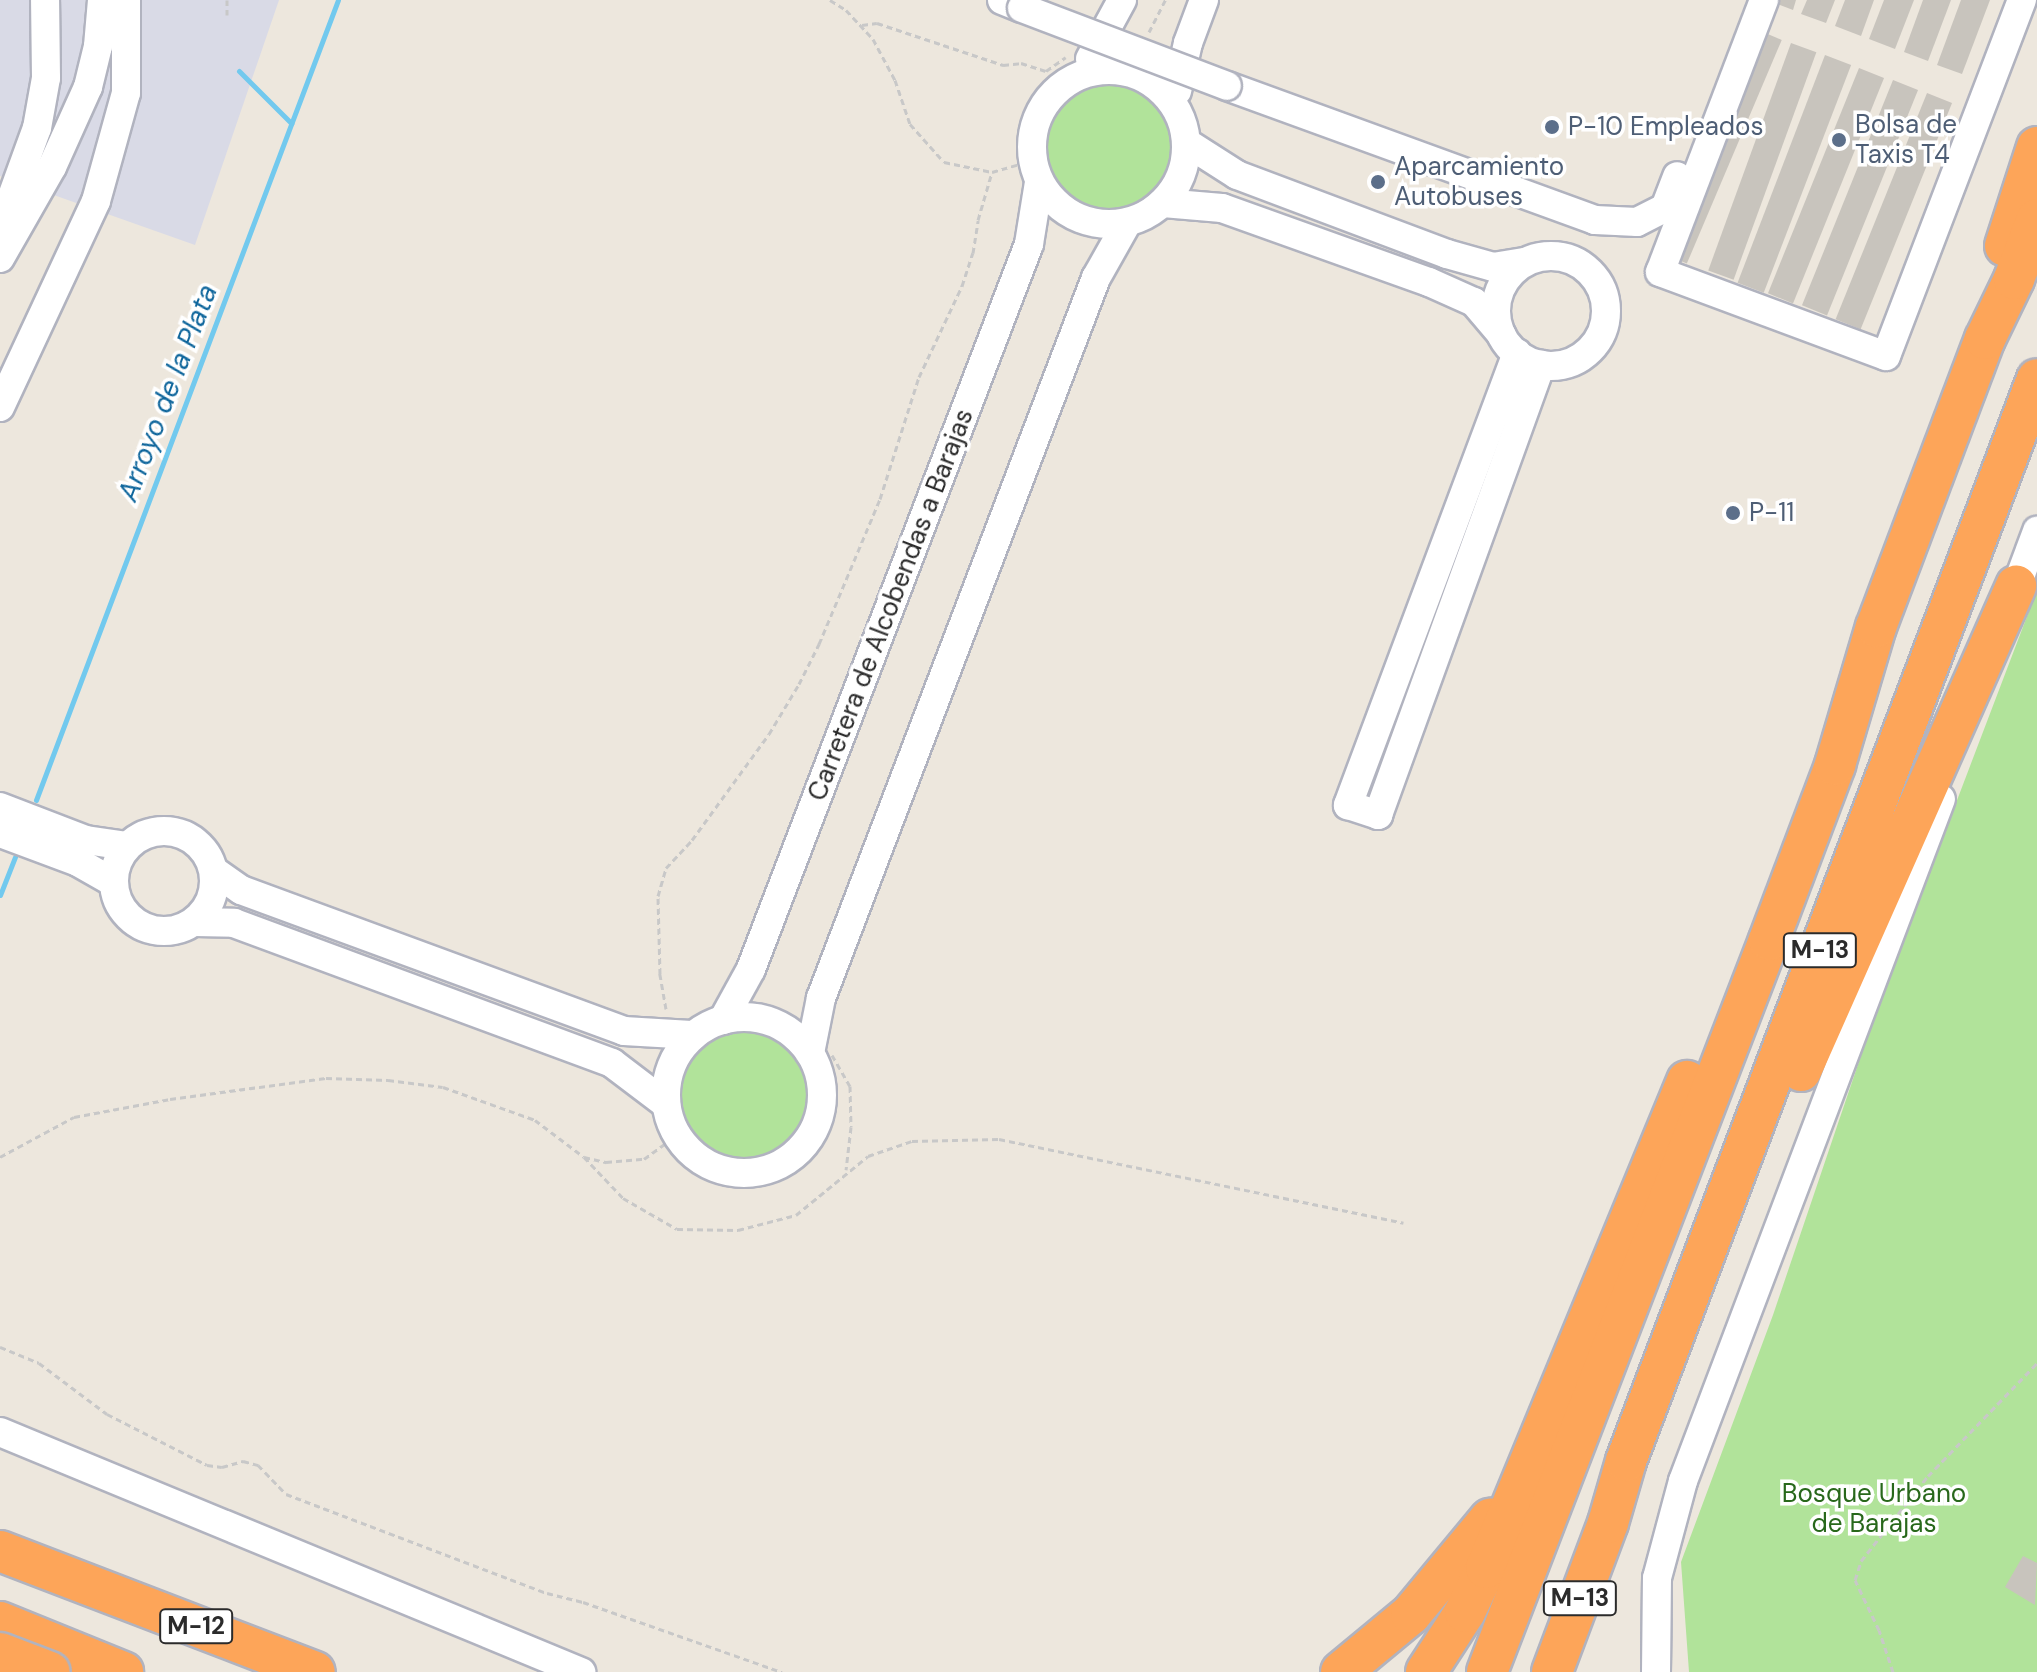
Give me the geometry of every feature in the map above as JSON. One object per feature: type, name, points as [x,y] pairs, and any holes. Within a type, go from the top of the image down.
[{"type":"highway","points":[[1985,339],[2001,258],[2037,147]]},
{"type":"highway","name":"M-13","points":[[1487,1672],[1786,897],[1835,765],[1876,627],[1985,339],[2014,279],[2037,219]]},
{"type":"highway","name":"M-13","points":[[1552,1672],[1608,1523],[1632,1446],[2037,379]]},
{"type":"highway","points":[[1608,1523],[1639,1467],[1719,1262],[2016,586]]},
{"type":"highway","points":[[1426,1672],[1465,1612],[1486,1568],[1749,933],[1820,751],[1876,627]]},
{"type":"highway","points":[[1341,1672],[1411,1614],[1480,1535],[1553,1403]]},
{"type":"highway","name":"M-12","points":[[0,1551],[315,1672]]},
{"type":"highway","points":[[0,1622],[64,1662]]},
{"type":"highway","points":[[0,1653],[123,1672]]},
{"type":"street","points":[[0,228],[37,128],[46,78],[48,29],[45,0]]},
{"type":"street","points":[[0,258],[52,167],[88,87],[98,46],[102,0]]},
{"type":"street","points":[[0,407],[96,201],[126,93],[126,0]]},
{"type":"street","points":[[1077,63],[1115,68],[1149,79],[1174,103],[1187,143],[1182,175],[1163,203],[1127,223],[1092,224],[1061,209],[1037,171],[1031,140],[1046,100],[1077,63],[1115,19],[1122,0]]},
{"type":"street","points":[[1174,103],[1188,43],[1204,0]]},
{"type":"street","points":[[1012,4],[1595,220],[1637,222],[1665,208],[1744,0]]},
{"type":"street","points":[[1764,0],[1660,272],[1886,356],[2022,0]]},
{"type":"street","points":[[1163,203],[1222,208],[1429,282],[1474,302],[1520,351],[1567,363],[1589,350],[1605,323],[1604,296],[1598,281],[1573,260],[1541,256],[1493,267],[1447,254],[1237,175],[1187,143]]},
{"type":"street","name":"Carretera de Alcobendas a Barajas","points":[[723,1020],[751,969],[1029,244],[1037,171]]},
{"type":"street","points":[[810,1053],[821,998],[832,969],[1096,278],[1127,223]]},
{"type":"street","points":[[1520,351],[1496,318],[1499,294],[1511,272],[1524,262]]},
{"type":"street","points":[[1520,351],[1378,815],[1348,805],[1520,351]]},
{"type":"street","points":[[1656,1672],[1657,1578],[1683,1481],[1971,723],[2037,531]]},
{"type":"street","points":[[0,807],[86,840],[126,846]]},
{"type":"street","points":[[666,1104],[612,1063],[234,923],[195,922],[174,931],[151,930],[131,920],[117,903],[113,882],[116,863],[126,846],[143,834],[163,829],[184,834],[202,846],[214,871],[241,890],[624,1031],[682,1034],[738,1017],[771,1022],[793,1034],[810,1053],[820,1074],[820,1110],[807,1142],[791,1159],[771,1170],[748,1174],[725,1172],[703,1163],[676,1136],[666,1104],[667,1080],[682,1034]]},
{"type":"street","points":[[0,833],[78,862],[113,882]]},
{"type":"street","points":[[195,922],[212,899],[214,871]]},
{"type":"street","points":[[0,1432],[78,1467],[581,1672]]},
{"type":"path","points":[[227,0],[227,15]]},
{"type":"path","points":[[830,0],[846,10],[873,39],[895,80],[910,124],[944,162],[992,172],[1037,171]]},
{"type":"path","points":[[860,26],[877,23],[1003,65],[1021,63],[1046,71],[1077,63]]},
{"type":"path","points":[[682,1034],[660,974],[661,919],[658,896],[666,868],[692,840],[769,734],[819,644],[880,499],[919,377],[962,286],[992,172]]},
{"type":"path","points":[[0,1157],[74,1117],[185,1096],[326,1078],[388,1080],[443,1087],[535,1120],[584,1157],[623,1198],[677,1229],[738,1230],[796,1215],[868,1156],[912,1141],[999,1139],[1403,1223]]},
{"type":"path","points":[[584,1157],[606,1162],[644,1159],[676,1136]]},
{"type":"path","points":[[0,1347],[39,1363],[107,1414],[207,1465],[222,1467],[243,1461],[258,1465],[286,1494],[547,1593],[782,1672]]},
{"type":"path","points":[[1893,1672],[1879,1630],[1855,1580],[1861,1561],[1928,1476],[2037,1363]]},
{"type":"shaded area","points":[[0,0],[279,0],[195,245],[0,176]]},
{"type":"green space","points":[[1108,80],[1133,85],[1154,99],[1168,120],[1173,145],[1168,170],[1154,191],[1133,205],[1108,210],[1083,205],[1062,191],[1048,170],[1043,145],[1048,120],[1062,99],[1083,85]]},
{"type":"green space","name":"Bosque Urbano de Barajas","points":[[2037,590],[2037,1672],[1689,1672],[1681,1562],[1773,1315],[1870,1029]]},
{"type":"green space","points":[[744,1029],[769,1034],[791,1048],[805,1070],[810,1095],[805,1120],[791,1142],[769,1156],[744,1161],[719,1156],[697,1142],[683,1120],[678,1095],[683,1070],[697,1048],[719,1034]]},
{"type":"building","points":[[1767,0],[1796,0],[1793,10]]},
{"type":"building","points":[[1807,0],[1835,0],[1826,23],[1801,14]]},
{"type":"building","points":[[1845,0],[1874,0],[1861,36],[1835,26]]},
{"type":"building","points":[[1884,0],[1914,0],[1895,49],[1869,39]]},
{"type":"building","points":[[1923,0],[1951,0],[1928,61],[1904,52]]},
{"type":"building","points":[[1961,0],[1990,0],[1962,74],[1937,65]]},
{"type":"building","points":[[1756,29],[1782,40],[1687,264],[1661,253]]},
{"type":"building","points":[[1791,43],[1816,52],[1734,280],[1708,270]]},
{"type":"building","points":[[1825,55],[1851,65],[1764,293],[1738,283]]},
{"type":"building","points":[[1859,68],[1884,78],[1793,303],[1768,293]]},
{"type":"building","points":[[1893,80],[1918,90],[1827,315],[1802,305]]},
{"type":"building","points":[[1927,93],[1952,103],[1861,329],[1836,319]]},
{"type":"building","points":[[2023,1556],[2037,1563],[2035,1605],[2005,1587]]},
{"type":"waterway","name":"Arroyo de la Plata","points":[[36,800],[338,0]]},
{"type":"waterway","points":[[239,71],[291,123]]},
{"type":"waterway","name":"Arroyo de la Plata","points":[[0,895],[15,857]]},
{"type":"place","name":"P-10 Empleados","points":[[1552,127]]},
{"type":"place","name":"Bolsa de Taxis T4","points":[[1839,140]]},
{"type":"place","name":"Aparcamiento Autobuses","points":[[1378,182]]},
{"type":"place","name":"P-11","points":[[1733,513]]}]
